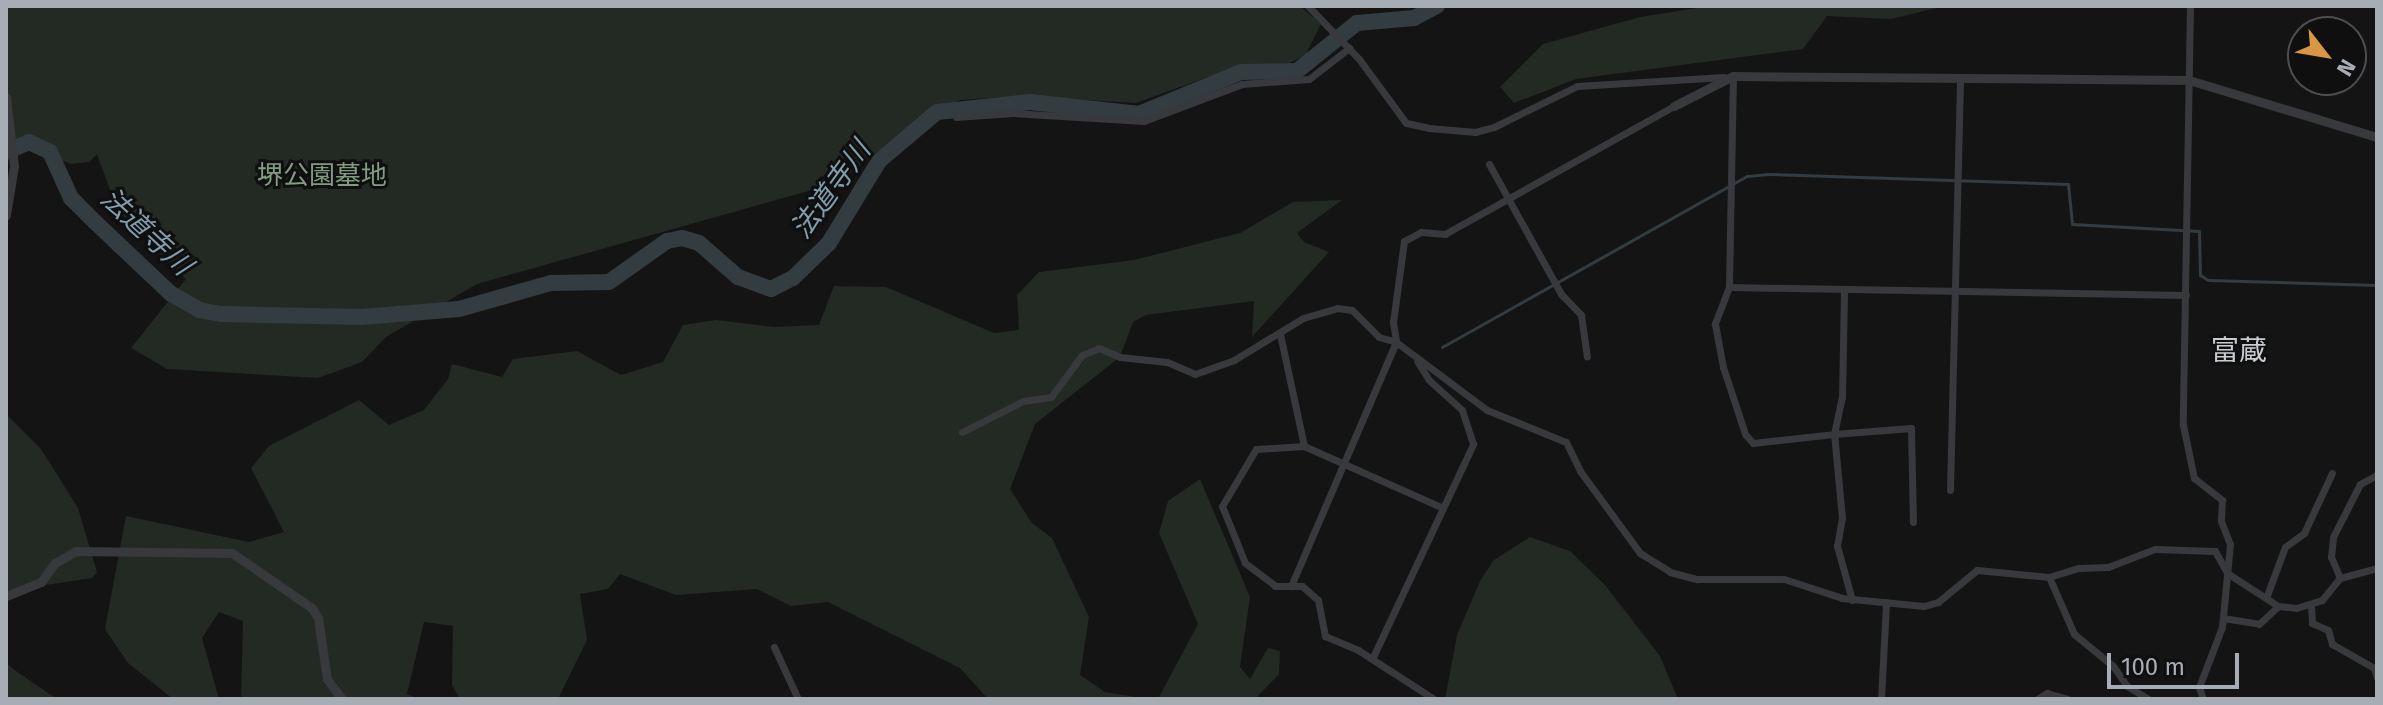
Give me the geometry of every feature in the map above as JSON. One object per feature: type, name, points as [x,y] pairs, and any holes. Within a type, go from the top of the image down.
[{"type":"street","points":[[1308,6],[1348,47],[1406,123],[1429,128],[1475,132],[1494,127],[1577,86],[1728,76],[2189,80],[2377,137]]},
{"type":"street","points":[[2190,6],[2183,425],[2194,478],[2222,500],[2221,521],[2230,544],[2223,618],[2199,687],[2203,699]]},
{"type":"street","points":[[956,117],[1013,113],[1144,121],[1242,84],[1309,79],[1348,47]]},
{"type":"street","points":[[1291,586],[1396,342],[1393,322],[1404,241],[1421,232],[1445,234],[1728,76]]},
{"type":"street","points":[[1728,76],[1729,287],[1715,324],[1745,434],[1753,443],[1911,428],[1913,522]]},
{"type":"street","points":[[1950,490],[1959,292],[1960,80]]},
{"type":"street","points":[[6,97],[14,166],[6,215]]},
{"type":"street","points":[[1489,164],[1561,294],[1581,315],[1587,357]]},
{"type":"street","points":[[1729,287],[2186,295]]},
{"type":"street","points":[[1844,291],[1842,397],[1834,434],[1842,518],[1837,546],[1852,600]]},
{"type":"street","points":[[962,432],[1023,401],[1051,397],[1082,355],[1099,348],[1120,357],[1167,362],[1195,374],[1234,360],[1303,318],[1337,308],[1352,310],[1379,337],[1396,342],[1487,410],[1566,442],[1627,539],[1670,572],[1697,579],[1784,579],[1852,600],[1924,606],[1938,602],[1977,570],[2049,577],[2079,568],[2108,567],[2155,549],[2208,548],[2220,557],[2227,573],[2278,606],[2311,607],[2340,578],[2377,568]]},
{"type":"street","points":[[1280,334],[1304,446]]},
{"type":"street","points":[[1372,659],[1473,444],[1470,423],[1429,380],[1414,355]]},
{"type":"street","points":[[1434,699],[1372,659],[1325,636],[1318,600],[1302,586],[1275,586],[1245,563],[1222,506],[1256,449],[1304,446],[1443,508]]},
{"type":"street","points":[[2266,598],[2285,547],[2304,533],[2332,473]]},
{"type":"street","points":[[2340,578],[2331,557],[2333,537],[2360,484],[2377,475]]},
{"type":"street","points":[[6,596],[41,582],[55,563],[76,551],[232,553],[312,608],[318,618],[327,679],[342,699]]},
{"type":"street","points":[[2049,577],[2074,634],[2127,686],[2149,699]]},
{"type":"street","points":[[1881,699],[1886,602]]},
{"type":"street","points":[[2223,618],[2259,624],[2278,606]]},
{"type":"street","points":[[2311,607],[2312,623],[2328,630],[2332,644],[2374,668],[2377,678]]},
{"type":"street","points":[[774,647],[798,699]]},
{"type":"street","points":[[2037,699],[2047,693],[2068,699]]},
{"type":"green space","name":"堺公園墓地","points":[[6,6],[1300,6],[1321,24],[1305,56],[1289,63],[1238,66],[1136,103],[1020,96],[960,100],[915,123],[837,183],[477,284],[386,337],[362,362],[318,378],[167,369],[131,348],[186,279],[117,209],[97,154],[89,162],[71,164],[6,138]]},
{"type":"green space","points":[[1710,6],[1945,6],[1891,19],[1827,16],[1803,49],[1576,79],[1514,103],[1500,87],[1543,44],[1640,17]]},
{"type":"green space","points":[[1342,200],[1297,233],[1304,242],[1329,252],[1252,337],[1254,301],[1146,315],[1133,322],[1120,357],[1035,424],[1010,489],[1032,523],[1052,538],[1089,617],[1080,675],[1105,692],[1149,699],[988,699],[960,668],[828,602],[791,606],[757,589],[676,595],[620,574],[608,589],[580,594],[587,640],[558,699],[460,699],[452,685],[453,626],[424,622],[407,694],[419,699],[241,699],[243,621],[219,612],[202,638],[219,699],[173,699],[128,663],[105,629],[126,516],[249,542],[284,532],[251,468],[269,446],[359,400],[389,425],[424,410],[448,379],[452,364],[502,377],[513,359],[577,351],[621,375],[663,362],[683,325],[716,320],[774,327],[819,325],[834,286],[886,287],[994,333],[1019,330],[1017,295],[1039,272],[1134,260],[1240,233],[1293,202]]},
{"type":"green space","points":[[6,414],[41,449],[78,508],[97,572],[92,578],[6,591]]},
{"type":"green space","points":[[1200,479],[1250,597],[1240,667],[1250,679],[1268,648],[1280,651],[1279,674],[1255,699],[1158,699],[1198,624],[1159,533],[1168,501]]},
{"type":"green space","points":[[1530,537],[1570,551],[1605,585],[1660,656],[1678,699],[1445,699],[1457,635],[1480,581],[1494,560]]},
{"type":"green space","points":[[6,663],[16,671],[57,699],[6,699]]},
{"type":"waterway","name":"法道寺川","points":[[6,152],[29,142],[50,152],[71,198],[95,222],[170,293],[200,310],[221,314],[362,317],[459,309],[551,283],[609,282],[667,241],[682,238],[699,243],[738,277],[771,289],[793,278],[829,243],[879,161],[937,112],[1030,102],[1139,114],[1241,72],[1297,71],[1357,23],[1414,18],[1437,6]]},
{"type":"waterway","points":[[1442,347],[1747,176],[1769,174],[2068,184],[2072,224],[2199,231],[2200,275],[2208,280],[2377,285]]},
{"type":"district","name":"富蔵","points":[[2239,351]]}]
